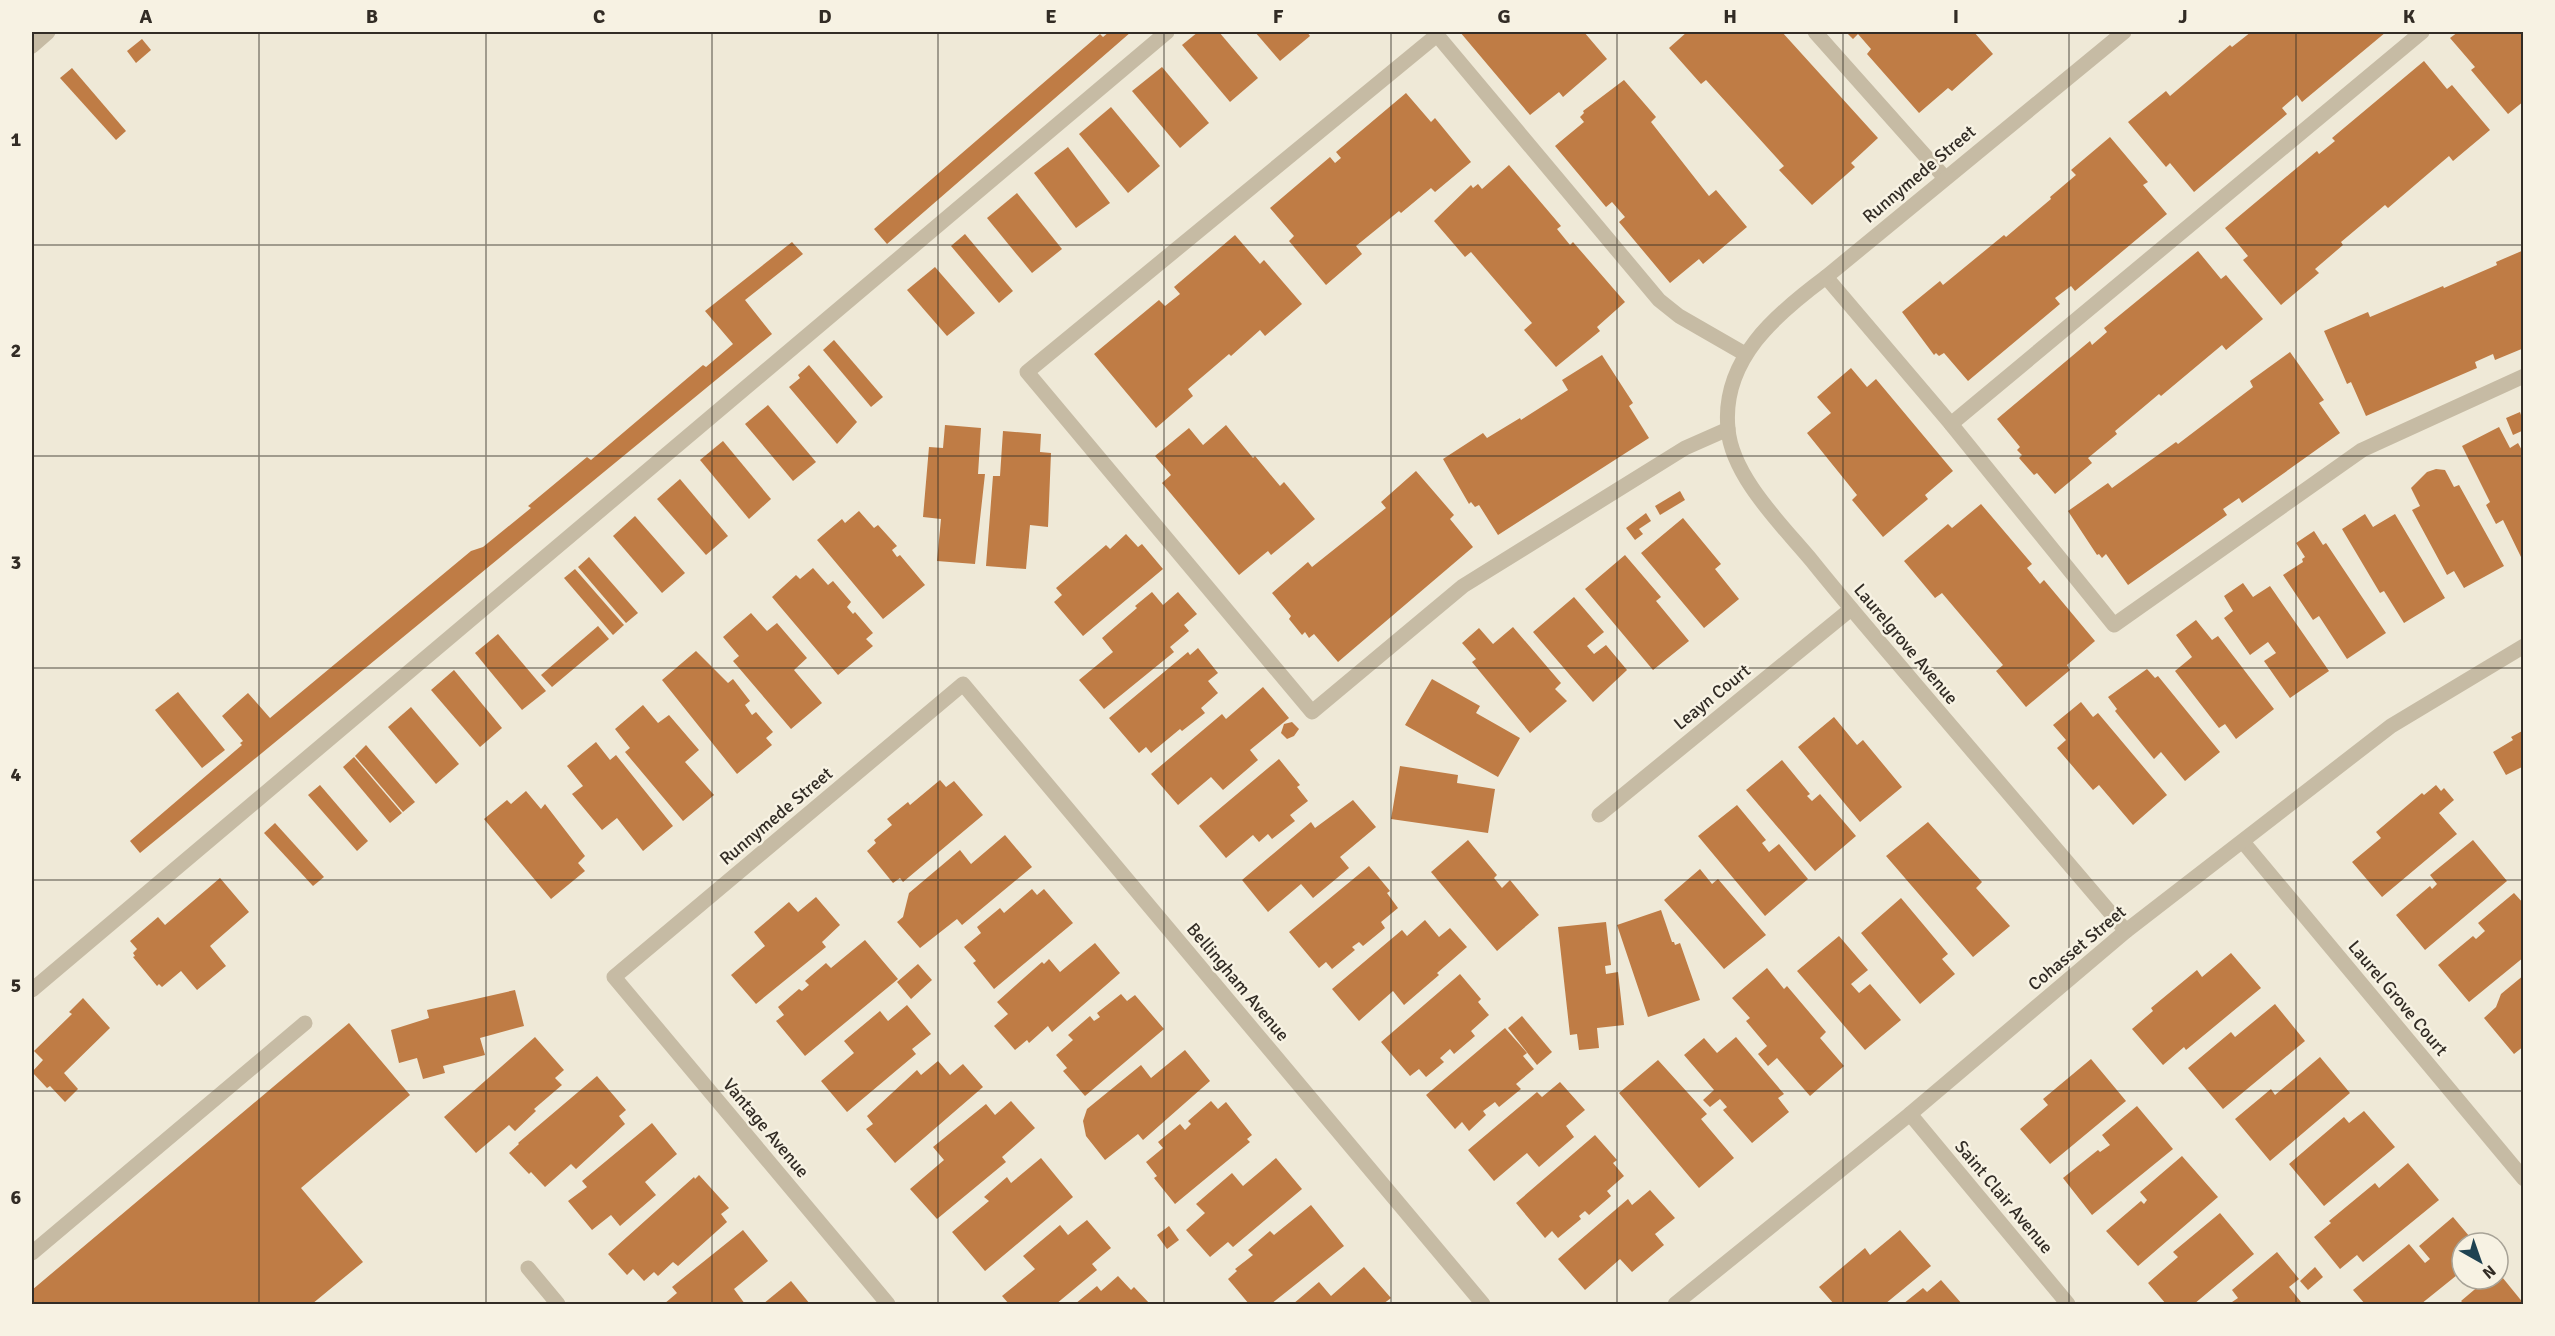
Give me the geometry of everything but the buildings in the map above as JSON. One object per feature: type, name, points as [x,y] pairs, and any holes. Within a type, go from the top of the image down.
[{"type":"street","points":[[32,46],[48,32]]},
{"type":"street","points":[[32,990],[1167,32]]},
{"type":"street","points":[[1815,32],[1945,178]]},
{"type":"street","name":"Runnymede Street","points":[[1745,354],[1786,307],[1826,277],[2124,32]]},
{"type":"street","points":[[1951,424],[2422,32]]},
{"type":"street","points":[[1728,429],[1685,448],[1463,586],[1312,712],[1027,372],[1437,35],[1659,300],[1679,316],[1745,354]]},
{"type":"street","points":[[1826,277],[1951,424],[2114,625],[2362,450],[2523,376]]},
{"type":"street","name":"Laurelgrove Avenue","points":[[1745,354],[1730,387],[1728,429],[1736,459],[1760,497],[1851,609],[2126,931]]},
{"type":"street","name":"Leayn Court","points":[[1599,815],[1851,609]]},
{"type":"street","name":"Cohasset Street","points":[[1675,1305],[1910,1114],[2126,931],[2391,726],[2523,646]]},
{"type":"street","name":"Runnymede Street","points":[[614,977],[963,684]]},
{"type":"street","name":"Bellingham Avenue","points":[[963,684],[1483,1305]]},
{"type":"street","name":"Laurel Grove Court","points":[[2243,842],[2523,1179]]},
{"type":"street","name":"Vantage Avenue","points":[[614,977],[888,1305]]},
{"type":"street","points":[[32,1253],[305,1023]]},
{"type":"street","name":"Saint Clair Avenue","points":[[1910,1114],[2068,1305]]},
{"type":"street","points":[[528,1268],[558,1305]]}]
